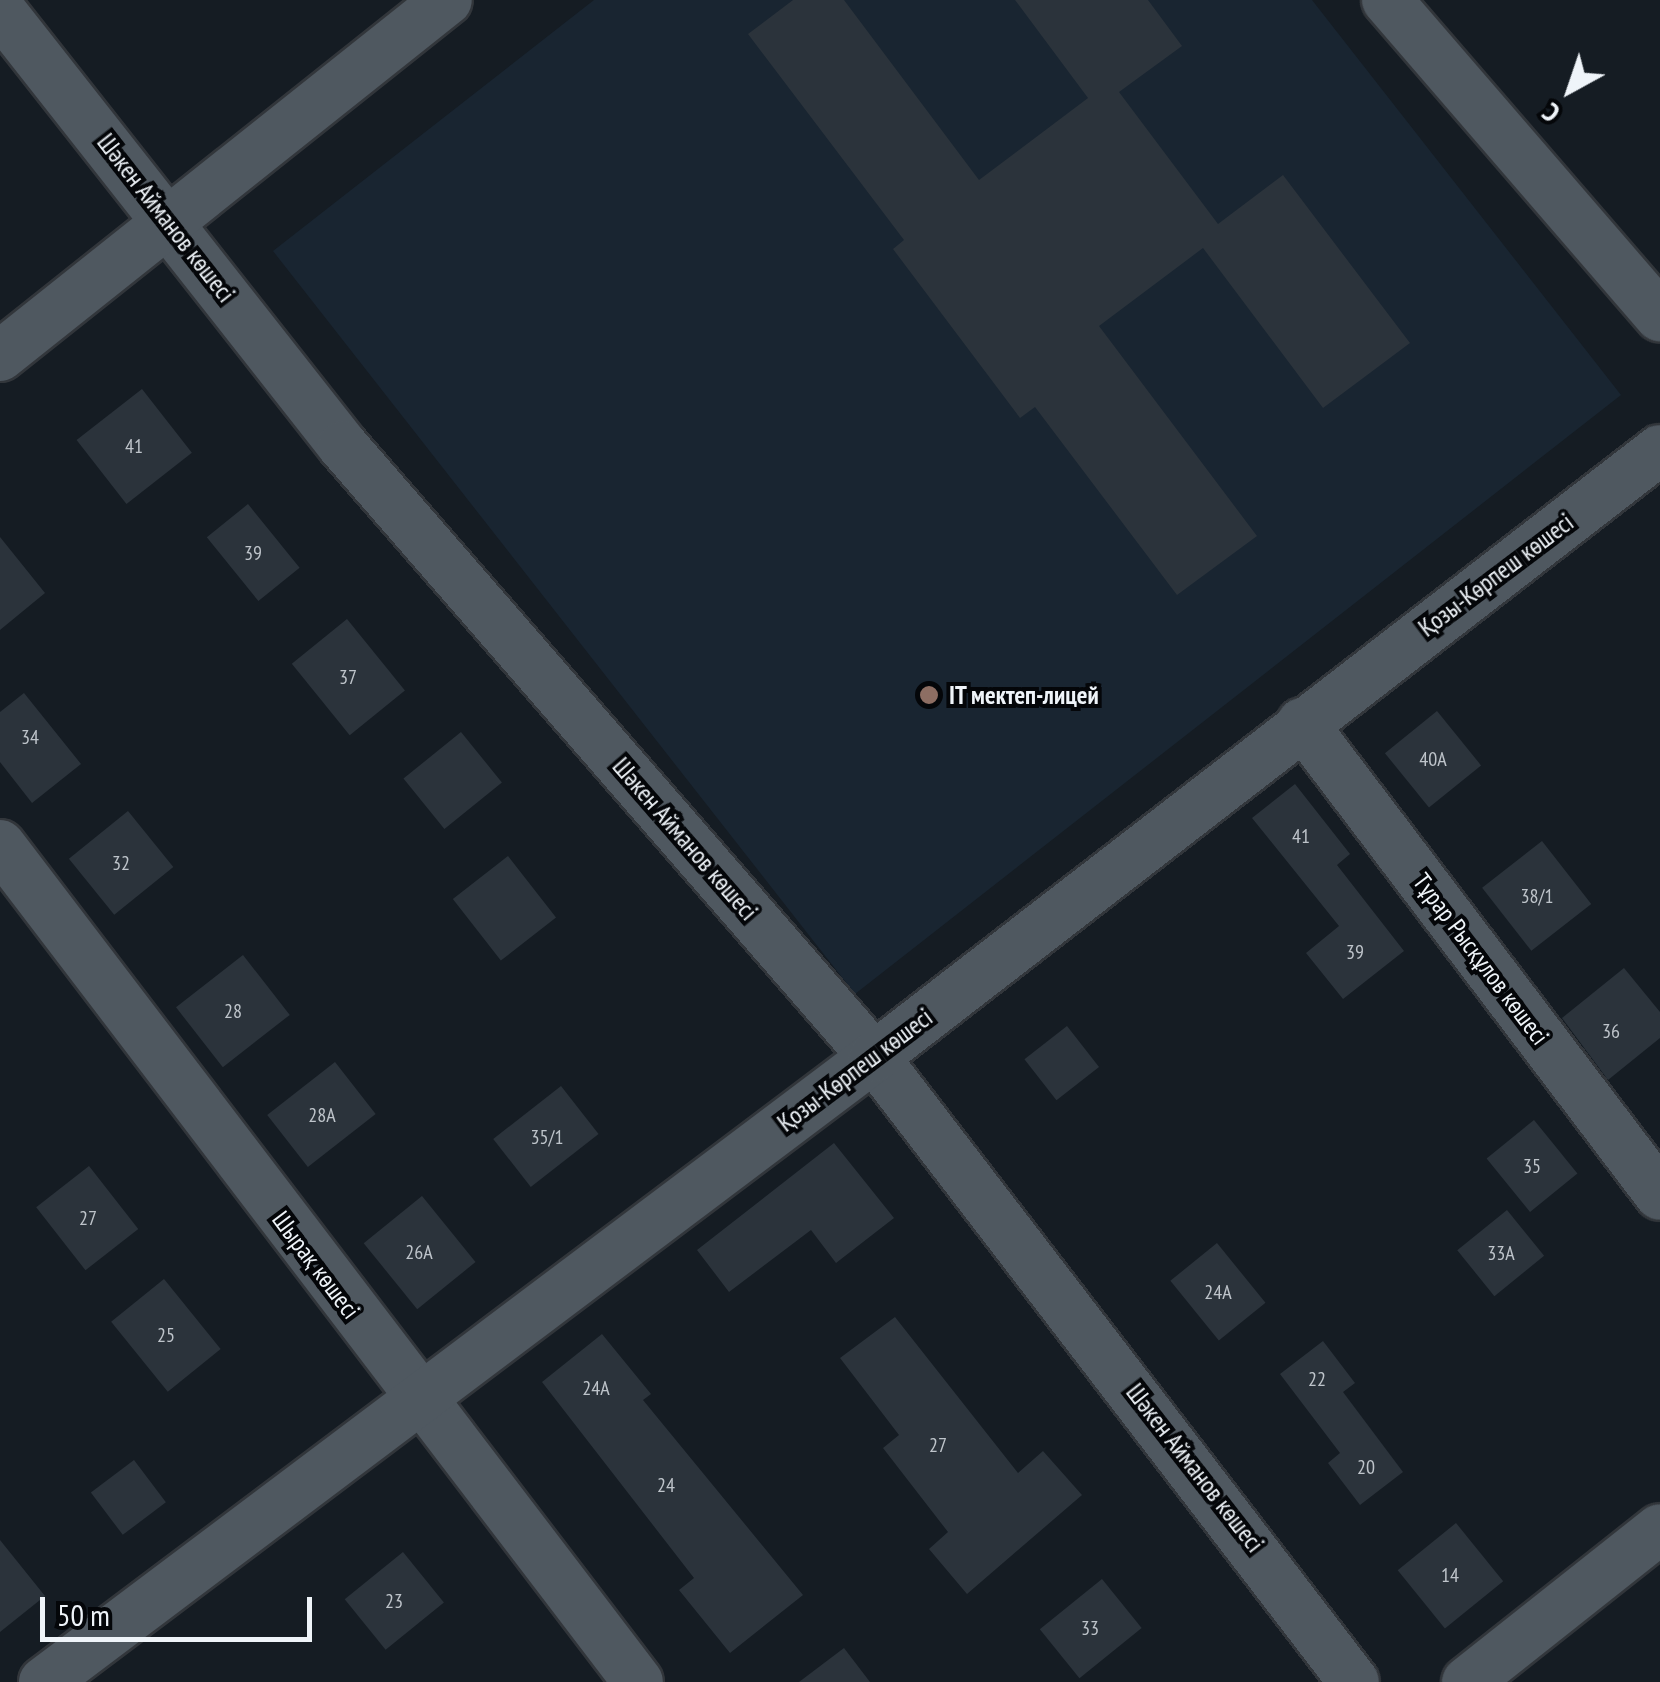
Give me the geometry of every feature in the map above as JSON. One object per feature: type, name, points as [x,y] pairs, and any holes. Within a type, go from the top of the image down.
[{"type":"street","points":[[0,356],[447,0]]},
{"type":"street","points":[[1386,0],[1660,316]]},
{"type":"street","name":"Шәкен Айманов көшесі","points":[[0,10],[342,446],[874,1057],[1354,1682]]},
{"type":"street","name":"Қозы-Көрпеш көшесі","points":[[44,1682],[416,1397],[874,1057],[1660,450]]},
{"type":"street","name":"Тұрар Рысқұлов көшесі","points":[[1302,723],[1660,1195]]},
{"type":"street","name":"Шырақ көшесі","points":[[0,845],[416,1397],[638,1682]]},
{"type":"street","points":[[1467,1682],[1660,1529]]},
{"type":"shaded area","name":"IT мектеп-лицей","points":[[594,0],[1312,0],[1621,395],[855,994],[273,251]]},
{"type":"building","points":[[793,0],[844,0],[979,180],[1088,98],[1015,0],[1148,0],[1182,46],[1119,92],[1218,224],[1283,175],[1410,343],[1323,408],[1203,248],[1099,326],[1257,536],[1177,595],[1035,407],[1020,418],[893,249],[904,240],[748,34]]},
{"type":"building","points":[[142,389],[192,453],[126,504],[77,440]]},
{"type":"building","points":[[248,504],[300,568],[258,601],[207,537]]},
{"type":"building","points":[[0,537],[45,593],[0,630]]},
{"type":"building","points":[[347,619],[405,690],[350,735],[292,664]]},
{"type":"building","points":[[24,693],[81,764],[32,803],[0,762],[0,712]]},
{"type":"building","points":[[1437,711],[1481,765],[1429,808],[1385,753]]},
{"type":"building","points":[[461,732],[502,783],[444,829],[403,779]]},
{"type":"building","points":[[1295,784],[1350,854],[1337,865],[1404,951],[1343,999],[1306,953],[1339,926],[1252,818]]},
{"type":"building","points":[[128,811],[173,867],[114,915],[69,859]]},
{"type":"building","points":[[1542,841],[1591,904],[1531,951],[1482,888]]},
{"type":"building","points":[[508,856],[556,917],[501,961],[453,899]]},
{"type":"building","points":[[243,955],[290,1015],[223,1067],[176,1007]]},
{"type":"building","points":[[1624,968],[1660,1012],[1660,1038],[1608,1080],[1562,1018]]},
{"type":"building","points":[[1067,1026],[1099,1067],[1056,1100],[1024,1059]]},
{"type":"building","points":[[335,1062],[376,1114],[308,1167],[267,1115]]},
{"type":"building","points":[[561,1086],[599,1134],[531,1187],[493,1139]]},
{"type":"building","points":[[1534,1120],[1577,1174],[1530,1212],[1487,1158]]},
{"type":"building","points":[[834,1143],[894,1218],[836,1263],[811,1230],[729,1292],[697,1250]]},
{"type":"building","points":[[89,1166],[138,1229],[85,1270],[36,1207]]},
{"type":"building","points":[[422,1196],[475,1262],[417,1309],[364,1243]]},
{"type":"building","points":[[1507,1210],[1544,1256],[1494,1296],[1457,1250]]},
{"type":"building","points":[[1217,1243],[1265,1303],[1219,1341],[1170,1281]]},
{"type":"building","points":[[164,1279],[221,1349],[168,1392],[111,1322]]},
{"type":"building","points":[[895,1317],[1018,1473],[1043,1451],[1082,1495],[967,1594],[929,1549],[948,1532],[883,1448],[899,1435],[840,1358]]},
{"type":"building","points":[[602,1334],[651,1394],[643,1400],[803,1595],[730,1653],[679,1590],[694,1578],[542,1382]]},
{"type":"building","points":[[1323,1341],[1355,1383],[1343,1392],[1403,1472],[1360,1505],[1328,1463],[1340,1453],[1280,1374]]},
{"type":"building","points":[[134,1460],[166,1502],[123,1535],[91,1492]]},
{"type":"building","points":[[1456,1523],[1503,1581],[1445,1628],[1398,1570]]},
{"type":"building","points":[[0,1540],[45,1596],[0,1632]]},
{"type":"building","points":[[403,1552],[444,1603],[386,1650],[345,1599]]},
{"type":"building","points":[[1102,1579],[1142,1628],[1079,1678],[1040,1629]]},
{"type":"building","points":[[844,1648],[870,1682],[799,1682]]},
{"type":"place","name":"IT мектеп-лицей","points":[[929,695]]}]
